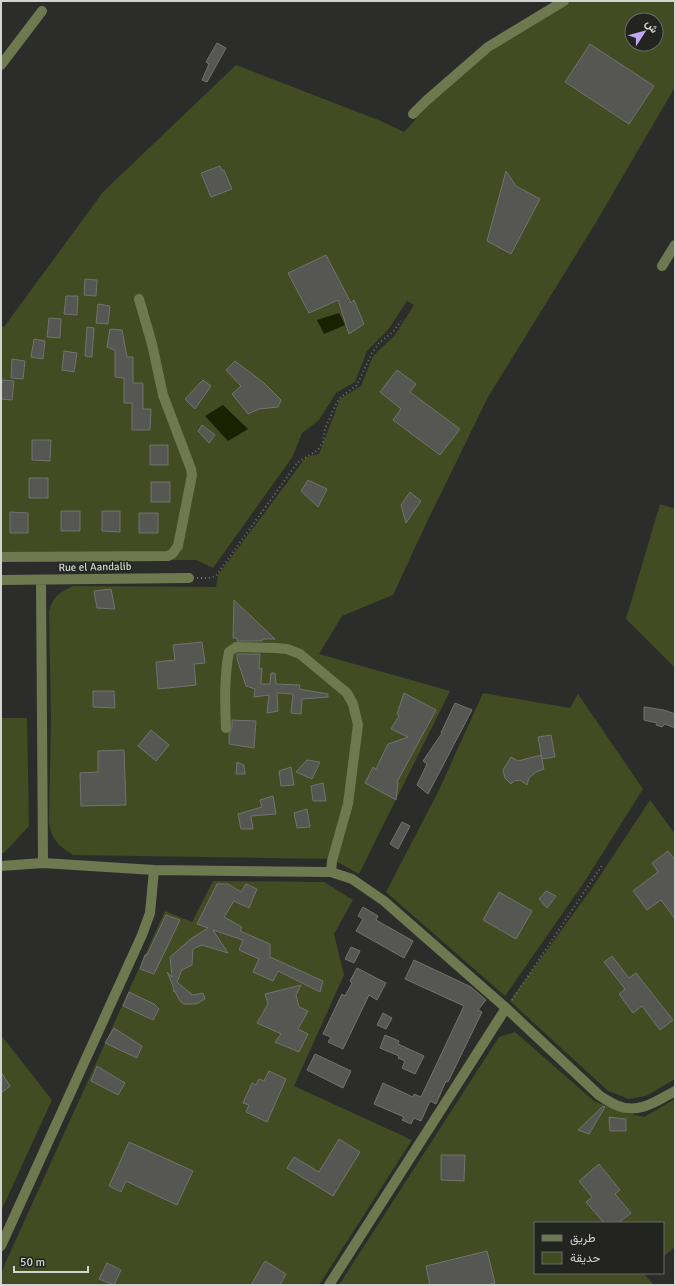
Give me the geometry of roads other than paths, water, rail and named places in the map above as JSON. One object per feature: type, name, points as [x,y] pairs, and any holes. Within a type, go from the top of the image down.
[{"type":"street","points":[[413,114],[488,48],[564,1]]},
{"type":"street","points":[[1,65],[42,11]]},
{"type":"street","points":[[662,266],[675,245]]},
{"type":"street","points":[[1,557],[168,556],[172,554],[178,546],[192,469],[163,395],[152,344],[139,299]]},
{"type":"street","name":"Rue el Aandalib","points":[[1,580],[189,578]]},
{"type":"street","points":[[41,580],[43,862]]},
{"type":"street","points":[[226,728],[225,694],[227,660],[229,652],[236,647],[287,649],[300,654],[347,693],[353,704],[358,725],[348,804],[332,861],[331,872]]},
{"type":"street","points":[[1,866],[43,862],[154,870],[331,872],[352,879],[384,901],[506,1008],[600,1096],[618,1106],[634,1108],[651,1105],[675,1091]]},
{"type":"street","points":[[1,1246],[142,935],[150,913],[154,870]]},
{"type":"street","points":[[328,1285],[506,1008]]}]
